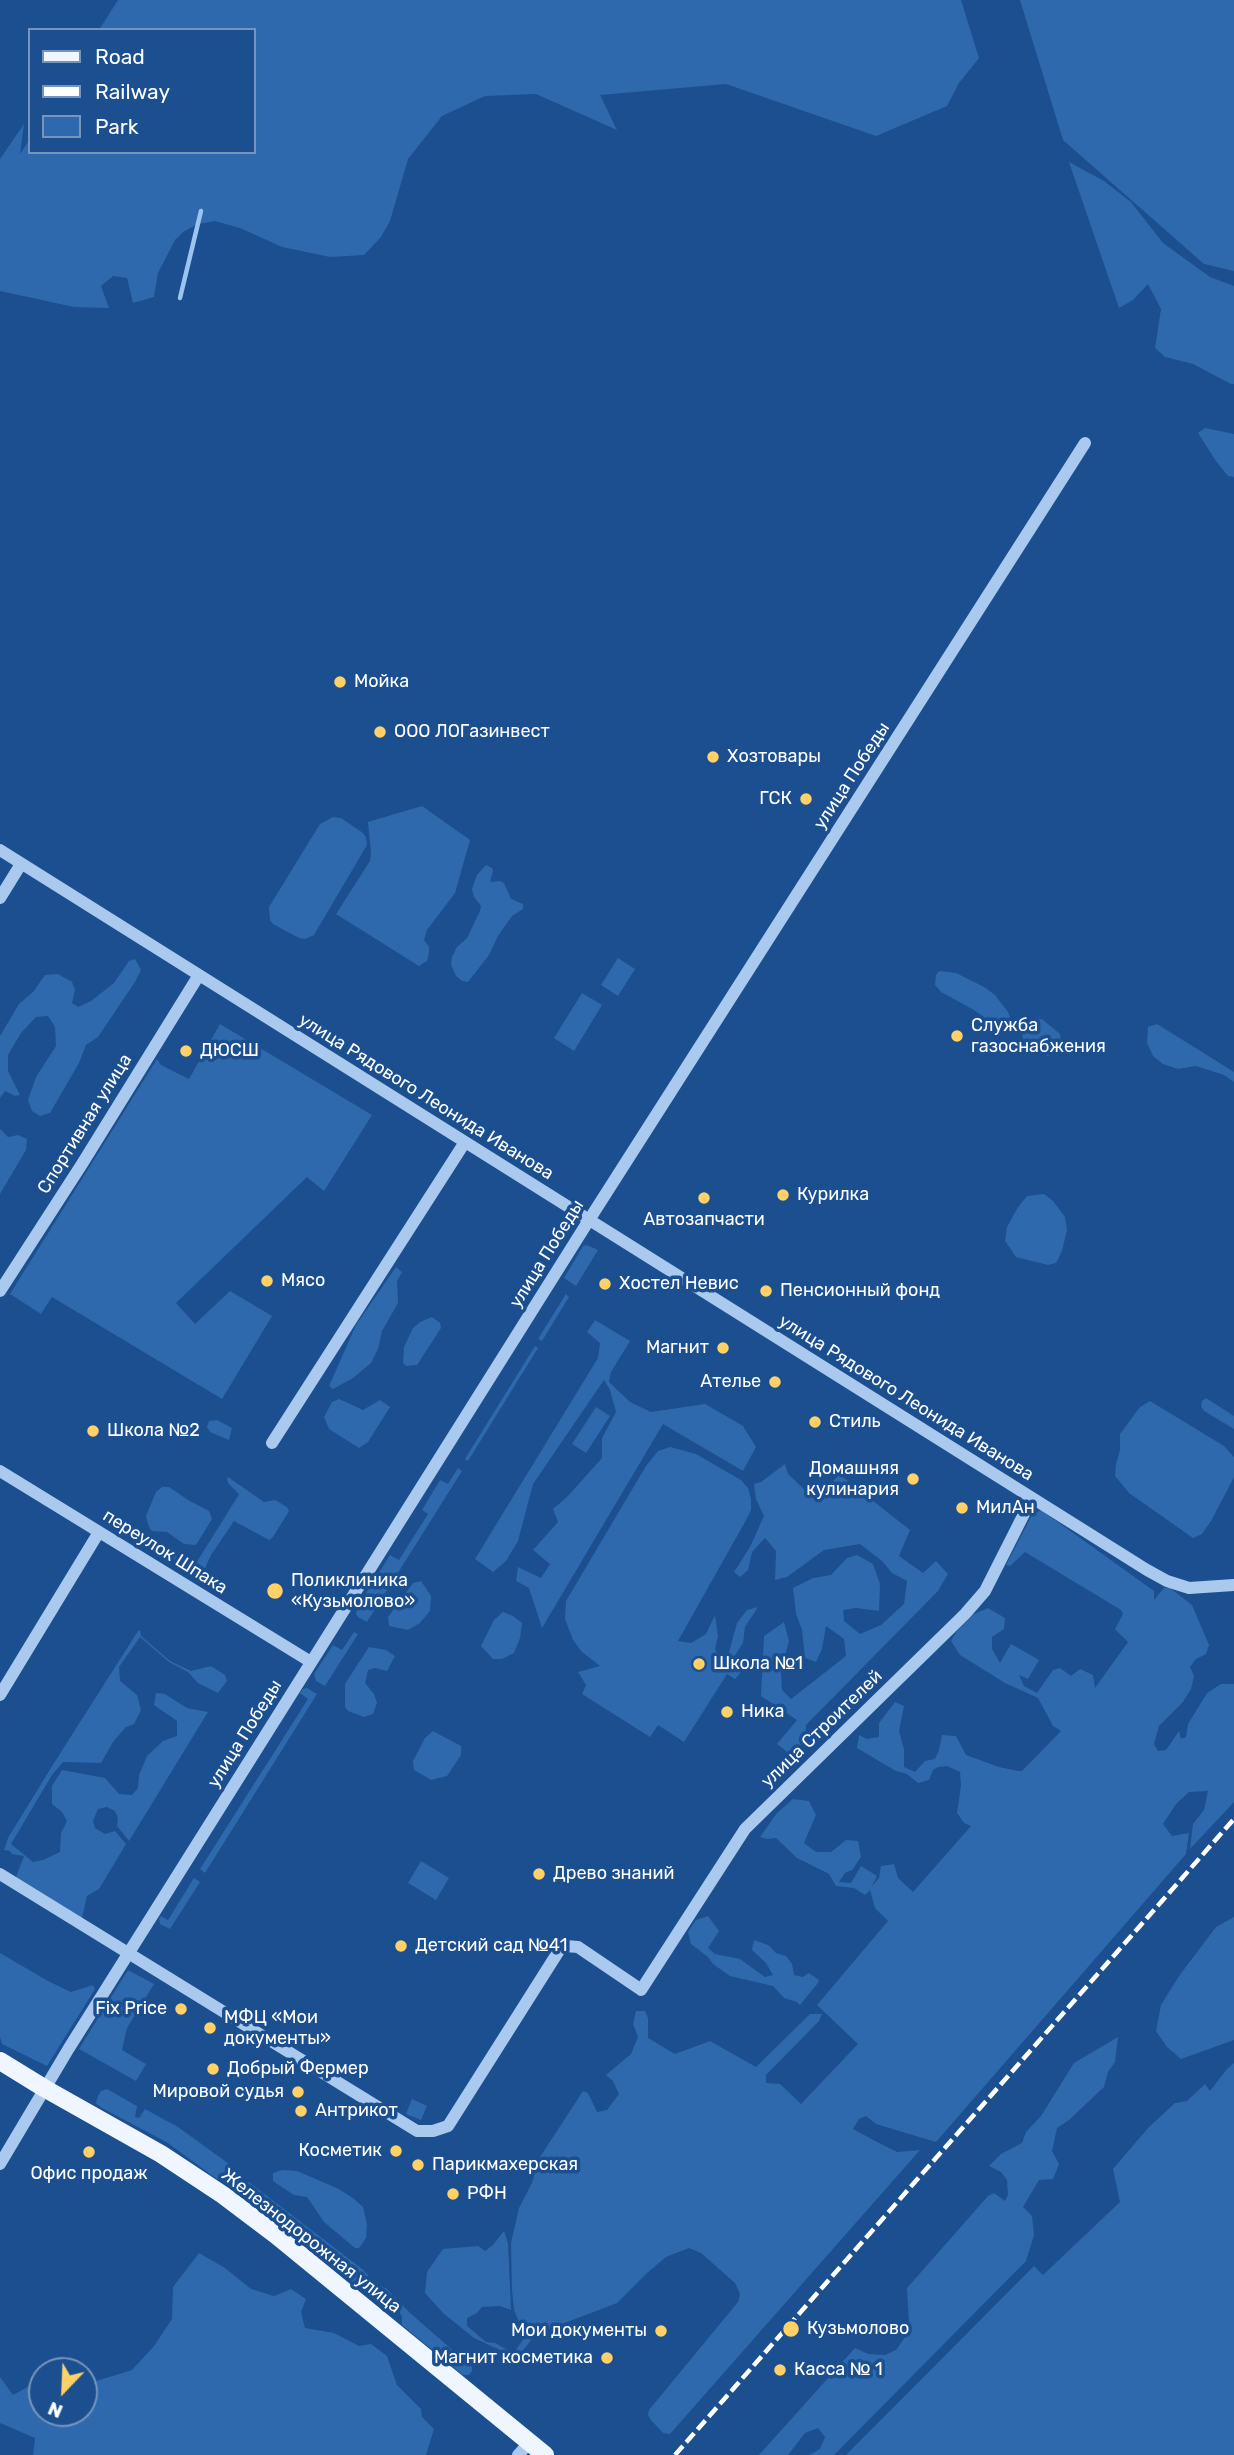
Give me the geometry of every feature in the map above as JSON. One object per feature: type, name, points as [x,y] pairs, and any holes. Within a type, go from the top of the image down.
[{"type":"main road","name":"Железнодорожная улица","points":[[0,2060],[161,2154],[223,2195],[276,2235],[523,2449],[545,2455]]},
{"type":"street","name":"улица Победы","points":[[0,2164],[128,1953],[589,1220],[1085,443]]},
{"type":"street","name":"улица Рядового Леонида Иванова","points":[[0,850],[1167,1581],[1189,1588],[1234,1585]]},
{"type":"street","points":[[0,898],[21,864]]},
{"type":"street","name":"Спортивная улица","points":[[0,1291],[199,975]]},
{"type":"street","points":[[272,1443],[465,1142]]},
{"type":"street","name":"переулок Шпака","points":[[0,1471],[311,1662]]},
{"type":"street","name":"улица Строителей","points":[[128,1953],[417,2131],[433,2131],[448,2126],[555,1955],[566,1946],[578,1947],[641,1989],[745,1829],[965,1614],[985,1591],[1032,1498]]},
{"type":"street","points":[[0,1695],[99,1532]]},
{"type":"street","points":[[0,1874],[128,1953]]},
{"type":"green space","points":[[118,0],[961,0],[979,58],[959,83],[947,106],[876,136],[726,84],[600,95],[617,130],[536,94],[485,96],[442,116],[408,159],[390,221],[381,237],[364,255],[330,257],[282,247],[240,228],[215,221],[198,224],[175,240],[158,273],[154,297],[133,303],[127,278],[113,276],[101,286],[109,308],[74,307],[0,291],[0,159],[24,124],[20,154],[28,142],[28,154],[256,154],[256,28],[100,28]]},
{"type":"green space","points":[[1020,0],[1234,0],[1234,271],[1204,264],[1063,140]]},
{"type":"green space","points":[[1069,162],[1104,181],[1131,202],[1163,243],[1210,277],[1234,286],[1234,384],[1193,364],[1165,357],[1155,348],[1161,309],[1148,284],[1133,300],[1119,308]]},
{"type":"green space","points":[[1205,428],[1234,434],[1234,477],[1228,476],[1198,433]]},
{"type":"green space","points":[[422,806],[470,840],[455,893],[427,930],[424,940],[429,947],[429,953],[427,961],[419,966],[336,914],[370,861],[368,822]]},
{"type":"green space","points":[[333,817],[341,818],[363,833],[367,845],[314,935],[305,939],[299,938],[273,924],[269,907],[320,824]]},
{"type":"green space","points":[[486,865],[493,871],[490,882],[504,883],[511,899],[523,904],[523,909],[512,916],[489,955],[468,982],[462,981],[456,976],[451,965],[452,957],[457,947],[467,938],[480,911],[481,906],[472,889],[477,875]]},
{"type":"green space","points":[[618,958],[635,969],[618,996],[601,985]]},
{"type":"green space","points":[[135,959],[141,970],[135,982],[98,1037],[86,1045],[79,1063],[50,1113],[40,1116],[32,1111],[28,1100],[36,1077],[56,1046],[55,1027],[48,1016],[36,1017],[21,1033],[8,1055],[8,1071],[20,1095],[15,1096],[5,1091],[0,1098],[0,1036],[19,1004],[33,992],[45,975],[58,974],[72,982],[75,990],[72,1003],[78,1007],[91,1001],[114,983],[129,961]]},
{"type":"green space","points":[[939,971],[956,973],[995,995],[1008,1012],[1008,1024],[1002,1027],[995,1025],[941,992],[935,985]]},
{"type":"green space","points":[[582,993],[602,1005],[574,1051],[554,1038]]},
{"type":"green space","points":[[1042,1019],[1060,1034],[1061,1042],[1056,1052],[1048,1056],[1036,1053],[1026,1045],[1022,1036],[1025,1027],[1033,1020]]},
{"type":"green space","points":[[220,1024],[372,1115],[324,1191],[307,1177],[176,1303],[195,1324],[230,1291],[272,1316],[222,1399],[52,1297],[41,1314],[10,1294],[157,1059],[161,1065],[189,1079]]},
{"type":"green space","points":[[1157,1024],[1234,1072],[1234,1082],[1224,1075],[1196,1066],[1178,1069],[1163,1064],[1153,1056],[1147,1043],[1148,1027]]},
{"type":"green space","points":[[0,1129],[8,1137],[18,1135],[27,1139],[26,1150],[0,1194]]},
{"type":"green space","points":[[1044,1194],[1065,1217],[1067,1230],[1056,1263],[1048,1265],[1016,1257],[1005,1241],[1007,1227],[1027,1196]]},
{"type":"green space","points":[[583,1246],[598,1250],[576,1286],[564,1278]]},
{"type":"green space","points":[[396,1267],[402,1272],[397,1281],[398,1303],[382,1331],[371,1363],[353,1378],[333,1389],[329,1386],[356,1325]]},
{"type":"green space","points":[[566,1294],[569,1297],[542,1341],[538,1339]]},
{"type":"green space","points":[[432,1317],[440,1323],[441,1328],[417,1365],[406,1366],[403,1363],[404,1347],[413,1328]]},
{"type":"green space","points":[[595,1320],[630,1341],[611,1372],[609,1382],[630,1402],[651,1412],[705,1404],[743,1426],[756,1447],[743,1471],[663,1424],[542,1628],[529,1588],[516,1581],[518,1567],[541,1578],[550,1564],[533,1550],[558,1522],[553,1509],[602,1458],[602,1438],[616,1412],[610,1390],[604,1380],[533,1484],[518,1541],[506,1561],[493,1572],[475,1559],[598,1358],[600,1343],[587,1332]]},
{"type":"green space","points":[[535,1346],[538,1348],[468,1461],[465,1459]]},
{"type":"green space","points":[[1206,1398],[1234,1416],[1234,1429],[1204,1411],[1201,1406]]},
{"type":"green space","points":[[339,1399],[363,1410],[380,1400],[390,1407],[368,1442],[359,1448],[329,1429],[324,1417],[332,1402]]},
{"type":"green space","points":[[1150,1401],[1224,1446],[1234,1457],[1234,1477],[1231,1483],[1211,1521],[1202,1534],[1193,1538],[1129,1493],[1115,1476],[1120,1434],[1140,1407]]},
{"type":"green space","points":[[596,1407],[610,1416],[586,1453],[572,1444]]},
{"type":"green space","points":[[217,1420],[232,1428],[229,1440],[210,1432],[207,1427],[209,1421]]},
{"type":"green space","points":[[670,1447],[696,1454],[741,1480],[748,1488],[751,1499],[751,1510],[745,1522],[678,1641],[691,1643],[706,1634],[715,1615],[718,1636],[715,1649],[721,1661],[728,1656],[737,1623],[747,1610],[758,1607],[745,1627],[743,1643],[730,1663],[741,1672],[735,1679],[727,1674],[684,1742],[658,1725],[650,1737],[582,1694],[586,1685],[578,1672],[600,1666],[582,1652],[573,1640],[565,1619],[566,1601],[646,1466],[658,1451]]},
{"type":"green space","points":[[785,1464],[788,1474],[807,1492],[829,1487],[839,1474],[910,1530],[899,1556],[923,1573],[936,1561],[948,1574],[938,1591],[806,1725],[805,1742],[795,1758],[777,1744],[797,1720],[761,1696],[764,1636],[784,1622],[789,1641],[781,1671],[782,1690],[791,1699],[846,1656],[844,1639],[826,1626],[822,1649],[816,1662],[805,1658],[793,1588],[813,1578],[831,1575],[847,1558],[857,1555],[873,1564],[880,1584],[879,1611],[856,1608],[843,1610],[844,1621],[860,1634],[881,1625],[904,1604],[907,1581],[892,1573],[882,1561],[860,1544],[824,1550],[787,1577],[775,1580],[776,1551],[765,1538],[752,1552],[748,1570],[740,1577],[734,1572],[750,1547],[764,1516],[756,1499],[754,1484],[761,1482]]},
{"type":"green space","points":[[458,1468],[462,1471],[367,1622],[358,1617],[358,1606],[390,1555],[399,1560],[428,1514],[422,1510],[440,1480],[448,1484]]},
{"type":"green space","points":[[228,1477],[264,1502],[275,1500],[289,1511],[269,1540],[234,1521],[211,1555],[202,1575],[197,1580],[193,1579],[190,1576],[193,1568],[239,1494],[229,1484]]},
{"type":"green space","points":[[162,1487],[169,1487],[209,1511],[212,1519],[196,1545],[184,1544],[167,1532],[152,1531],[149,1527],[146,1516],[156,1492]]},
{"type":"green space","points":[[1041,1510],[1154,1591],[1154,1600],[1164,1588],[1170,1588],[1192,1605],[1209,1645],[1206,1654],[1196,1659],[1190,1667],[1194,1676],[1191,1689],[1183,1702],[1159,1726],[1154,1744],[1158,1751],[1166,1750],[1179,1731],[1181,1739],[1186,1737],[1188,1724],[1207,1693],[1221,1684],[1234,1684],[1234,1802],[1190,1849],[1193,1824],[1204,1810],[1208,1791],[1189,1792],[1176,1804],[1163,1824],[1172,1836],[1189,1833],[1186,1854],[936,2142],[876,2124],[866,2116],[859,2119],[853,2129],[875,2141],[897,2152],[920,2150],[670,2434],[663,2433],[651,2420],[649,2410],[738,2302],[740,2294],[735,2283],[701,2253],[689,2248],[666,2257],[617,2303],[536,2334],[517,2358],[474,2338],[443,2313],[425,2293],[427,2272],[443,2249],[478,2246],[485,2251],[504,2231],[508,2243],[511,2310],[500,2306],[482,2307],[467,2318],[467,2326],[486,2342],[495,2343],[511,2352],[515,2351],[525,2337],[527,2328],[519,2322],[514,2310],[512,2290],[511,2243],[519,2208],[532,2183],[538,2160],[583,2091],[588,2093],[597,2112],[607,2110],[619,2094],[613,2081],[606,2075],[631,2054],[638,2037],[633,2024],[636,2011],[645,2011],[648,2018],[648,2038],[675,2054],[710,2041],[756,2067],[810,2014],[822,2014],[819,2021],[766,2075],[766,2083],[780,2084],[801,2104],[858,2044],[817,2005],[888,1921],[875,1908],[870,1890],[865,1895],[854,1888],[836,1886],[829,1874],[797,1858],[776,1838],[760,1837],[777,1813],[793,1799],[809,1801],[816,1815],[804,1843],[816,1852],[831,1852],[846,1840],[858,1841],[861,1857],[839,1882],[851,1883],[861,1866],[877,1876],[872,1886],[879,1878],[881,1866],[894,1864],[898,1878],[913,1892],[971,1826],[964,1823],[957,1813],[960,1772],[947,1766],[938,1767],[933,1770],[929,1780],[918,1783],[907,1774],[896,1771],[857,1748],[859,1735],[867,1739],[879,1737],[879,1723],[895,1702],[904,1706],[899,1731],[904,1749],[904,1767],[915,1772],[925,1761],[935,1759],[942,1735],[956,1736],[966,1755],[999,1767],[1022,1771],[1061,1731],[1053,1726],[1038,1698],[1005,1683],[960,1655],[951,1641],[974,1614],[988,1608],[1005,1618],[1004,1629],[992,1637],[992,1649],[1000,1663],[1011,1644],[1039,1660],[1028,1679],[1019,1675],[1024,1686],[1037,1693],[1053,1670],[1060,1668],[1071,1676],[1080,1669],[1093,1675],[1095,1688],[1128,1642],[1115,1629],[1123,1614],[1121,1610],[1025,1552],[1010,1566],[1006,1565],[1032,1515]]},
{"type":"green space","points":[[170,1548],[185,1559],[183,1565],[179,1567],[164,1559],[162,1554],[165,1549]]},
{"type":"green space","points":[[421,1581],[431,1596],[430,1611],[420,1623],[408,1630],[389,1626],[388,1617],[413,1583]]},
{"type":"green space","points":[[503,1612],[522,1623],[520,1638],[514,1653],[502,1659],[493,1659],[481,1646],[494,1620]]},
{"type":"green space","points":[[140,1630],[141,1636],[170,1661],[191,1671],[211,1666],[225,1675],[227,1681],[218,1693],[198,1683],[188,1672],[169,1662],[140,1637],[119,1667],[120,1681],[137,1695],[141,1710],[134,1724],[126,1727],[113,1742],[101,1763],[63,1762],[52,1775],[11,1844],[33,1862],[60,1852],[61,1833],[67,1821],[62,1812],[52,1804],[52,1786],[62,1770],[105,1778],[119,1794],[132,1795],[138,1788],[139,1775],[147,1756],[163,1741],[177,1736],[177,1721],[154,1705],[156,1693],[165,1694],[187,1708],[208,1712],[129,1841],[117,1826],[115,1811],[107,1807],[98,1809],[93,1821],[95,1828],[105,1834],[115,1831],[126,1844],[99,1889],[87,1896],[82,1918],[18,1880],[16,1877],[24,1856],[4,1850],[8,1838],[54,1763]]},
{"type":"green space","points":[[354,1632],[358,1634],[325,1686],[316,1681],[314,1674],[333,1645],[342,1650]]},
{"type":"green space","points":[[369,1647],[386,1650],[395,1656],[387,1671],[375,1668],[368,1670],[365,1683],[377,1703],[373,1714],[364,1717],[348,1711],[345,1707],[345,1684]]},
{"type":"green space","points":[[307,1688],[317,1694],[205,1873],[200,1869],[308,1699],[300,1693]]},
{"type":"green space","points":[[433,1731],[461,1746],[461,1755],[447,1776],[431,1780],[414,1770],[413,1761],[425,1738]]},
{"type":"green space","points":[[421,1861],[449,1878],[436,1900],[408,1883]]},
{"type":"green space","points":[[194,1878],[200,1882],[170,1929],[160,1924],[161,1916],[168,1920]]},
{"type":"green space","points":[[708,1916],[719,1931],[708,1948],[715,1954],[740,1959],[765,1977],[773,1975],[766,1963],[752,1950],[754,1940],[786,1956],[792,1964],[794,1975],[803,1977],[809,1973],[819,1980],[818,1983],[800,2005],[784,1998],[773,1986],[730,1976],[691,1944],[688,1932],[696,1920]]},
{"type":"green space","points":[[1234,1917],[1234,2040],[1181,2059],[1167,2047],[1156,2031],[1161,2005],[1216,1927]]},
{"type":"green space","points":[[0,1953],[71,1992],[93,1985],[95,1989],[47,2066],[2,2044]]},
{"type":"green space","points":[[128,1970],[154,1984],[127,2028],[122,2050],[146,2064],[136,2081],[79,2049]]},
{"type":"green space","points":[[1118,2037],[1115,2062],[1108,2072],[1104,2087],[1057,2128],[1052,2151],[1059,2164],[1053,2179],[1039,2180],[1023,2207],[1032,2216],[1034,2235],[1026,2261],[834,2455],[809,2455],[820,2449],[825,2437],[818,2428],[805,2433],[788,2455],[759,2455],[855,2348],[868,2354],[885,2355],[896,2350],[905,2337],[909,2322],[907,2288],[988,2196],[994,2193],[1005,2201],[1008,2195],[1007,2180],[1001,2172],[989,2166],[1001,2154],[1022,2143],[1026,2132],[1041,2116],[1074,2063]]},
{"type":"green space","points":[[1234,2063],[1234,2455],[846,2455],[1034,2266],[1043,2275],[1120,2202],[1113,2169],[1148,2128],[1175,2103],[1187,2101],[1205,2084],[1210,2091]]},
{"type":"green space","points":[[107,2089],[137,2106],[135,2117],[139,2118],[145,2109],[178,2127],[229,2164],[233,2169],[230,2176],[217,2179],[168,2143],[102,2108],[96,2103],[101,2091]]},
{"type":"green space","points":[[412,2099],[427,2106],[421,2120],[406,2114]]},
{"type":"green space","points":[[282,2170],[297,2171],[339,2189],[363,2207],[367,2224],[366,2238],[359,2248],[355,2248],[324,2222],[307,2197],[294,2195],[273,2181],[273,2173]]},
{"type":"green space","points":[[249,2182],[362,2269],[368,2275],[368,2286],[355,2284],[246,2199],[241,2189]]},
{"type":"green space","points":[[199,2253],[225,2268],[251,2289],[274,2296],[291,2289],[306,2299],[301,2312],[305,2328],[334,2333],[359,2346],[371,2344],[387,2356],[397,2385],[421,2409],[422,2417],[434,2429],[426,2455],[33,2455],[35,2438],[0,2423],[0,2377],[13,2395],[28,2387],[28,2427],[98,2427],[98,2380],[132,2370],[154,2346],[172,2319],[173,2287]]},
{"type":"green space","points":[[380,2287],[386,2288],[410,2313],[472,2367],[469,2375],[463,2375],[402,2325],[402,2317],[396,2304]]},
{"type":"waterway","points":[[180,298],[201,211]]},
{"type":"railway","points":[[675,2455],[1234,1819]]},
{"type":"place","name":"Мойка","points":[[340,682]]},
{"type":"place","name":"ООО ЛОГазинвест","points":[[380,732]]},
{"type":"place","name":"Хозтовары","points":[[713,757]]},
{"type":"place","name":"ГСК","points":[[806,799]]},
{"type":"place","name":"Служба газоснабжения","points":[[957,1036]]},
{"type":"place","name":"ДЮСШ","points":[[186,1051]]},
{"type":"place","name":"Курилка","points":[[783,1195]]},
{"type":"place","name":"Автозапчасти","points":[[704,1198]]},
{"type":"place","name":"Мясо","points":[[267,1281]]},
{"type":"place","name":"Хостел Невис","points":[[605,1284]]},
{"type":"place","name":"Пенсионный фонд","points":[[766,1291]]},
{"type":"place","name":"Магнит","points":[[723,1348]]},
{"type":"place","name":"Ателье","points":[[775,1382]]},
{"type":"place","name":"Стиль","points":[[815,1422]]},
{"type":"place","name":"Школа №2","points":[[93,1431]]},
{"type":"place","name":"Домашняя кулинария","points":[[913,1479]]},
{"type":"place","name":"МилАн","points":[[962,1508]]},
{"type":"place","name":"Поликлиника «Кузьмолово»","points":[[275,1591]]},
{"type":"place","name":"Школа №1","points":[[699,1664]]},
{"type":"place","name":"Ника","points":[[727,1712]]},
{"type":"place","name":"Древо знаний","points":[[539,1874]]},
{"type":"place","name":"Детский сад №41","points":[[401,1946]]},
{"type":"place","name":"Fix Price","points":[[181,2009]]},
{"type":"place","name":"МФЦ «Мои документы»","points":[[210,2028]]},
{"type":"place","name":"Добрый Фермер","points":[[213,2069]]},
{"type":"place","name":"Мировой судья","points":[[298,2092]]},
{"type":"place","name":"Антрикот","points":[[301,2111]]},
{"type":"place","name":"Косметик","points":[[396,2151]]},
{"type":"place","name":"Офис продаж","points":[[89,2152]]},
{"type":"place","name":"Парикмахерская","points":[[418,2165]]},
{"type":"place","name":"РФН","points":[[453,2194]]},
{"type":"place","name":"Кузьмолово","points":[[791,2329]]},
{"type":"place","name":"Мои документы","points":[[661,2331]]},
{"type":"place","name":"Магнит косметика","points":[[607,2358]]},
{"type":"place","name":"Касса № 1","points":[[780,2370]]}]
